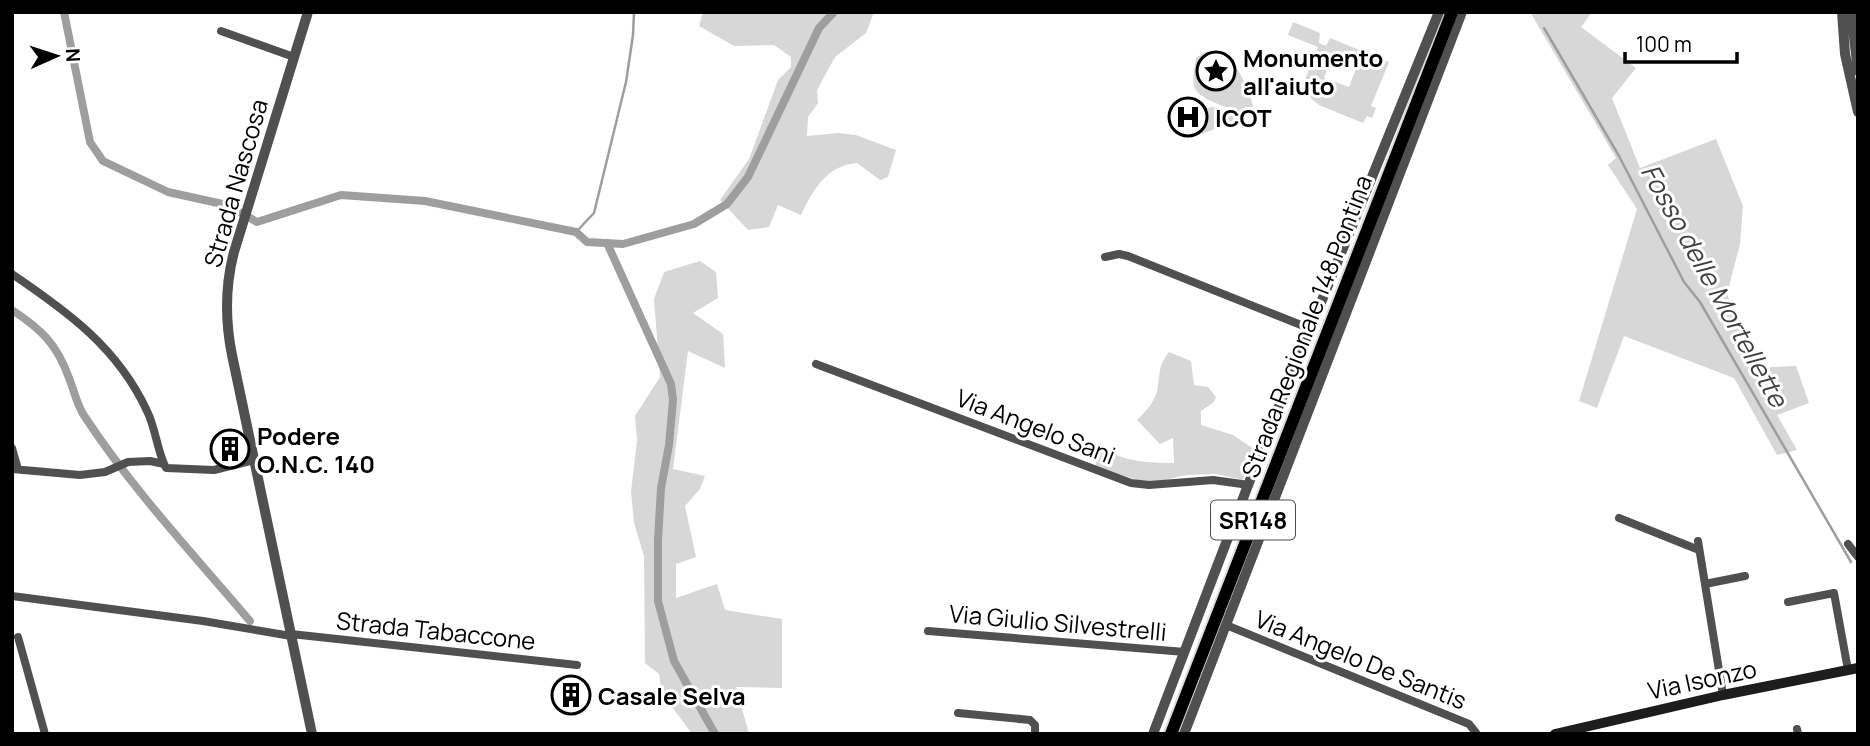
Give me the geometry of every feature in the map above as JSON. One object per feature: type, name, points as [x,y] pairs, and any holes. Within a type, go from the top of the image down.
[{"type":"main road","name":"Strada Regionale 148 Pontina","points":[[1171,734],[1452,12]]},
{"type":"main road","name":"Via Isonzo","points":[[1555,734],[1723,695],[1853,669]]},
{"type":"street","name":"Strada Nascosa","points":[[308,12],[243,220],[230,272],[227,319],[232,355],[312,734]]},
{"type":"street","points":[[1153,734],[1249,485],[1439,12]]},
{"type":"street","points":[[1184,734],[1294,455],[1462,12]]},
{"type":"street","points":[[1842,12],[1846,60],[1858,112]]},
{"type":"street","points":[[1851,12],[1858,71]]},
{"type":"street","points":[[221,31],[294,57]]},
{"type":"street","points":[[1105,257],[1119,254],[1128,256],[1311,329]]},
{"type":"street","points":[[12,274],[72,315],[110,356],[135,388],[146,409],[164,464]]},
{"type":"street","name":"Via Angelo Sani","points":[[816,364],[1131,483],[1155,485],[1213,480],[1249,485]]},
{"type":"street","points":[[12,447],[15,469],[80,475],[101,473],[125,463],[150,461],[164,464],[170,469],[214,470],[254,460]]},
{"type":"street","points":[[1619,518],[1699,545],[1723,695]]},
{"type":"street","points":[[1848,544],[1858,557]]},
{"type":"street","points":[[1704,584],[1745,576]]},
{"type":"street","points":[[1788,602],[1834,593],[1853,669]]},
{"type":"street","name":"Strada Tabaccone","points":[[12,596],[291,635],[577,665]]},
{"type":"street","name":"Via Angelo De Santis","points":[[1226,625],[1469,724],[1477,734]]},
{"type":"street","name":"Via Giulio Silvestrelli","points":[[928,631],[1185,652]]},
{"type":"street","points":[[18,637],[44,734]]},
{"type":"street","points":[[958,713],[1030,720],[1035,725],[1035,734]]},
{"type":"shaded area","points":[[703,12],[874,12],[866,33],[835,57],[817,90],[818,103],[808,117],[807,136],[838,133],[856,135],[896,150],[888,177],[880,180],[857,163],[837,168],[822,180],[801,215],[778,205],[769,227],[748,230],[720,200],[749,159],[778,80],[791,67],[791,57],[774,45],[734,46],[699,26]]},
{"type":"shaded area","points":[[1530,12],[1592,12],[1581,27],[1636,68],[1612,98],[1640,168],[1716,139],[1743,206],[1740,244],[1727,294],[1754,368],[1796,366],[1809,403],[1777,415],[1797,450],[1777,455],[1734,378],[1624,336],[1597,408],[1579,401],[1637,209],[1608,165],[1616,158]]},
{"type":"shaded area","points":[[1293,22],[1320,33],[1319,43],[1326,46],[1330,38],[1389,62],[1371,106],[1376,108],[1372,118],[1367,116],[1363,123],[1319,105],[1301,90],[1318,47],[1288,35]],"holes":[[[1332,56],[1348,61],[1350,58],[1359,61],[1349,87],[1324,78]]]},
{"type":"shaded area","points":[[1205,52],[1222,55],[1231,61],[1249,91],[1253,112],[1248,114],[1217,104],[1197,91],[1193,80],[1196,58]]},
{"type":"shaded area","points":[[1214,107],[1239,115],[1241,119],[1199,135],[1192,134],[1190,117],[1198,109]]},
{"type":"shaded area","points":[[700,261],[716,272],[718,298],[693,313],[723,334],[725,368],[688,351],[673,469],[705,476],[700,489],[685,506],[696,557],[676,564],[676,598],[717,584],[725,610],[782,619],[782,688],[736,687],[749,734],[692,734],[662,693],[659,674],[645,663],[644,556],[634,523],[631,492],[637,440],[635,416],[660,377],[654,299],[664,272]]},
{"type":"shaded area","points":[[1169,352],[1191,361],[1194,385],[1208,387],[1216,397],[1214,402],[1201,411],[1201,425],[1233,435],[1254,449],[1243,480],[1216,474],[1186,475],[1157,482],[1141,481],[1095,467],[1100,443],[1124,458],[1174,463],[1173,438],[1160,444],[1137,420],[1154,399],[1161,366]]},
{"type":"waterway","name":"Fosso delle Mortellette","points":[[64,12],[90,142],[103,161],[168,192],[227,205],[257,222],[341,195],[425,201],[576,232],[587,242],[623,244],[694,224],[727,204],[748,177],[819,28],[834,12]]},
{"type":"waterway","points":[[576,232],[594,213],[626,82],[634,12]]},
{"type":"waterway","name":"Fosso delle Mortellette","points":[[1544,28],[1619,156],[1684,282],[1700,302],[1851,562]]},
{"type":"waterway","points":[[607,243],[671,384],[673,400],[669,445],[661,488],[658,601],[674,661],[715,734]]},
{"type":"waterway","points":[[12,310],[47,338],[64,366],[82,413],[104,444],[164,522],[250,621]]},
{"type":"place","name":"Monumento all'aiuto","points":[[1216,71]]},
{"type":"place","name":"ICOT","points":[[1188,117]]},
{"type":"place","name":"Podere O.N.C. 140","points":[[230,449]]},
{"type":"place","name":"Casale Selva","points":[[571,695]]}]
